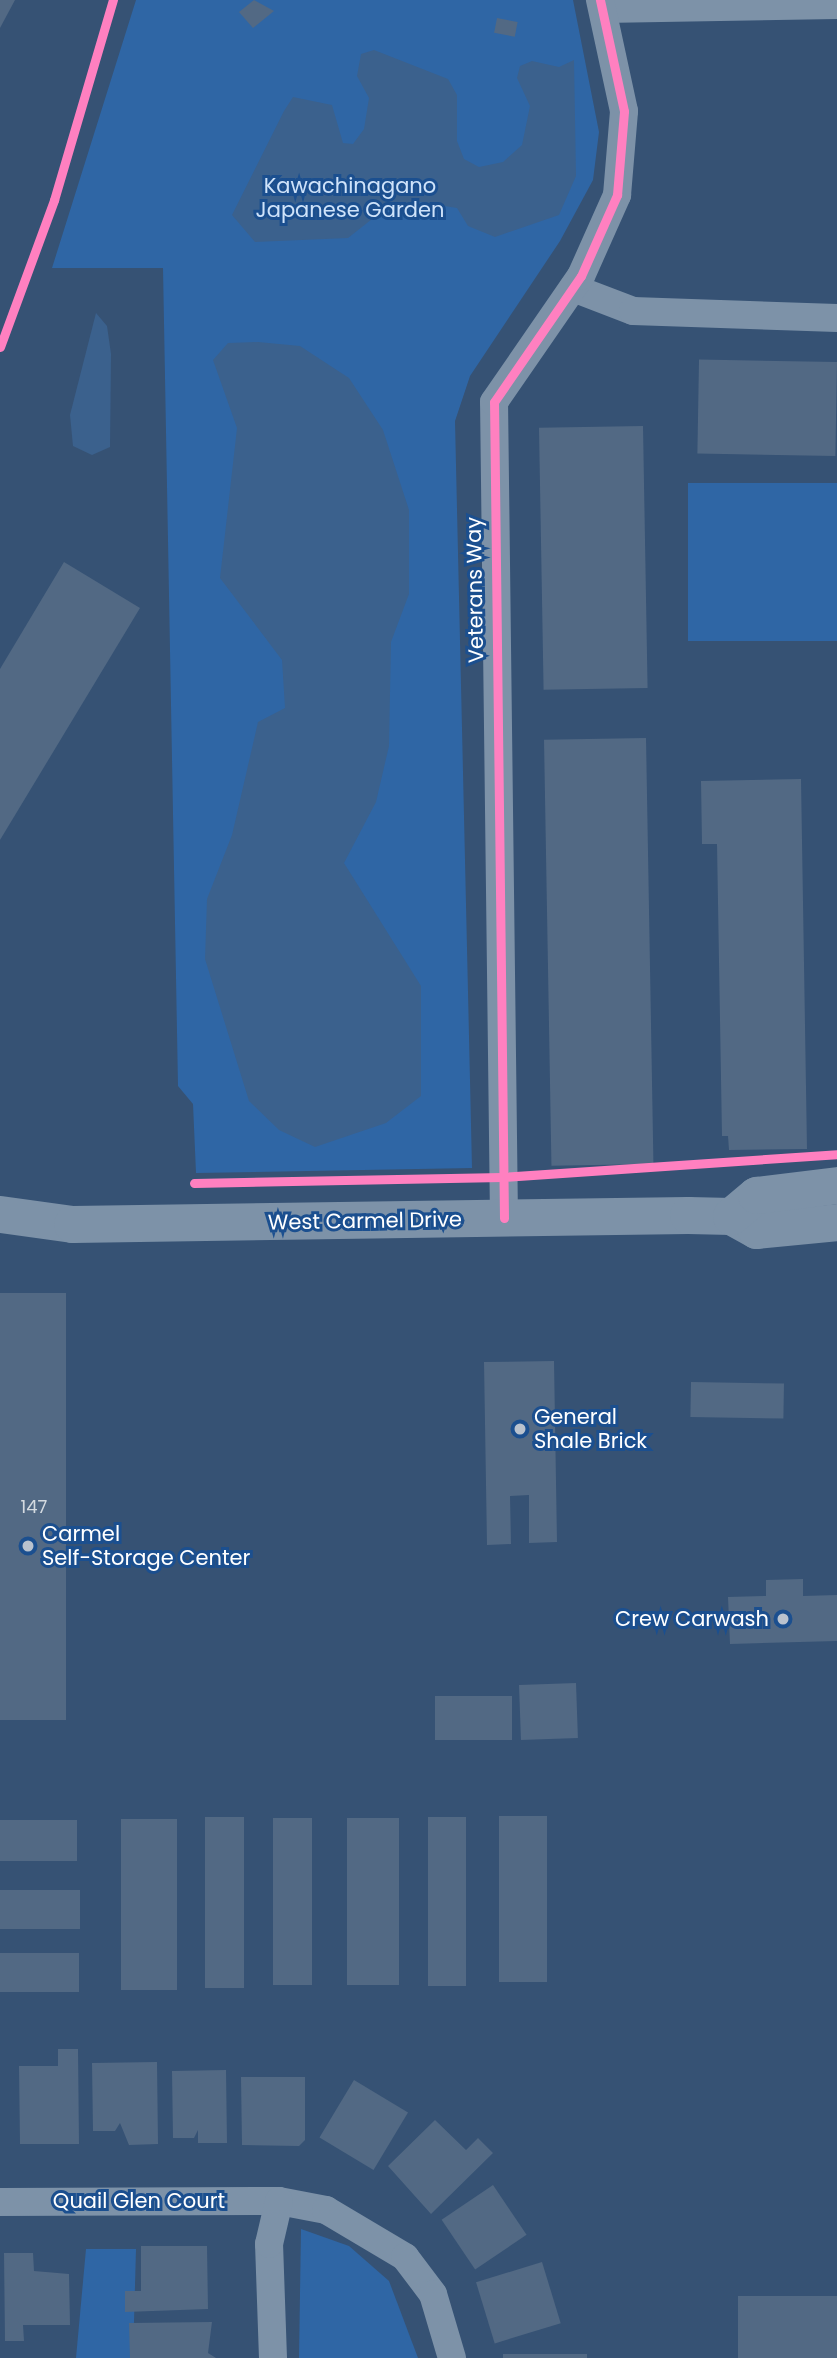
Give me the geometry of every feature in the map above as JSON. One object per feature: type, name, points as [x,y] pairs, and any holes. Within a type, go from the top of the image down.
[{"type":"street","name":"Veterans Way","points":[[504,1218],[494,402],[572,288],[602,237],[625,152],[623,100],[602,5],[837,5]]},
{"type":"street","points":[[572,288],[633,311],[837,318]]},
{"type":"street","points":[[731,1216],[755,1195],[837,1185]]},
{"type":"street","name":"West Carmel Drive","points":[[0,1214],[72,1224],[731,1216],[755,1230],[837,1222]]},
{"type":"street","points":[[273,2358],[269,2244],[279,2201]]},
{"type":"street","name":"Quail Glen Court","points":[[0,2203],[279,2201],[326,2210],[368,2229],[405,2257],[433,2294],[452,2358]]},
{"type":"green space","name":"Kawachinagano Japanese Garden","points":[[136,0],[573,0],[599,132],[593,180],[560,241],[470,376],[455,421],[472,1168],[196,1173],[193,1104],[178,1086],[163,268],[52,268]]},
{"type":"green space","points":[[688,483],[837,483],[837,641],[688,641]]},
{"type":"green space","points":[[301,2229],[349,2246],[389,2281],[418,2358],[299,2358]]},
{"type":"green space","points":[[86,2249],[136,2249],[133,2358],[76,2358]]},
{"type":"shaded area","points":[[374,50],[448,79],[457,95],[457,141],[464,159],[479,167],[503,162],[522,145],[530,106],[517,78],[520,66],[532,61],[559,67],[574,60],[576,176],[559,215],[495,237],[468,226],[457,208],[419,202],[381,212],[348,238],[255,242],[232,215],[284,111],[293,97],[332,105],[343,143],[353,144],[364,129],[369,98],[357,76],[361,54]]},
{"type":"shaded area","points":[[96,313],[107,326],[111,354],[110,447],[92,455],[73,446],[70,415]]},
{"type":"shaded area","points":[[258,342],[300,346],[349,378],[383,430],[409,510],[409,594],[391,642],[389,746],[376,802],[344,863],[421,986],[421,1096],[386,1123],[315,1147],[279,1130],[249,1101],[205,959],[207,899],[232,835],[258,722],[285,708],[282,660],[220,578],[237,428],[213,360],[228,343]]},
{"type":"building","points":[[0,0],[15,0],[0,28]]},
{"type":"building","points":[[254,0],[274,11],[253,28],[239,12]]},
{"type":"building","points":[[497,18],[518,22],[515,37],[494,33]]},
{"type":"building","points":[[699,360],[837,362],[835,456],[697,454]]},
{"type":"building","points":[[643,426],[648,688],[544,690],[539,428]]},
{"type":"building","points":[[64,562],[140,608],[0,840],[0,669]]},
{"type":"building","points":[[646,738],[653,1164],[551,1166],[544,740]]},
{"type":"building","points":[[801,779],[807,1149],[729,1150],[728,1136],[722,1136],[717,844],[702,844],[701,781]]},
{"type":"building","points":[[0,1293],[66,1293],[66,1720],[0,1720]]},
{"type":"building","name":"General Shale Brick","points":[[554,1361],[557,1542],[529,1543],[529,1495],[510,1496],[511,1544],[487,1545],[484,1362]]},
{"type":"building","points":[[691,1382],[784,1384],[783,1419],[690,1417]]},
{"type":"building","name":"Crew Carwash","points":[[803,1579],[803,1596],[837,1595],[837,1641],[730,1644],[728,1597],[766,1596],[766,1580]]},
{"type":"building","points":[[576,1683],[578,1738],[521,1740],[519,1685]]},
{"type":"building","points":[[435,1696],[512,1696],[512,1740],[435,1740]]},
{"type":"building","points":[[499,1816],[547,1816],[547,1982],[499,1982]]},
{"type":"building","points":[[205,1817],[244,1817],[244,1988],[205,1988]]},
{"type":"building","points":[[428,1817],[466,1817],[466,1986],[428,1986]]},
{"type":"building","points":[[273,1818],[312,1818],[312,1985],[273,1985]]},
{"type":"building","points":[[347,1818],[399,1818],[399,1985],[347,1985]]},
{"type":"building","points":[[121,1819],[177,1819],[177,1990],[121,1990]]},
{"type":"building","points":[[0,1820],[77,1820],[77,1861],[0,1861]]},
{"type":"building","points":[[0,1890],[80,1890],[80,1929],[0,1929]]},
{"type":"building","points":[[0,1953],[79,1953],[79,1992],[0,1992]]},
{"type":"building","points":[[58,2049],[78,2049],[79,2144],[20,2144],[19,2066],[58,2066]]},
{"type":"building","points":[[157,2062],[158,2144],[129,2145],[120,2123],[115,2131],[93,2131],[92,2063]]},
{"type":"building","points":[[226,2070],[227,2143],[198,2143],[198,2130],[194,2138],[173,2138],[172,2071]]},
{"type":"building","points":[[241,2077],[305,2077],[305,2140],[299,2146],[242,2145]]},
{"type":"building","points":[[354,2080],[408,2112],[373,2170],[319,2137]]},
{"type":"building","points":[[435,2120],[466,2150],[478,2138],[493,2153],[431,2214],[388,2166]]},
{"type":"building","points":[[493,2185],[527,2235],[475,2269],[442,2220]]},
{"type":"building","points":[[141,2246],[207,2246],[208,2309],[125,2312],[125,2291],[141,2291]]},
{"type":"building","points":[[4,2253],[33,2253],[34,2271],[69,2274],[70,2325],[23,2325],[24,2341],[5,2341]]},
{"type":"building","points":[[542,2262],[561,2323],[495,2343],[476,2282]]},
{"type":"building","points":[[738,2296],[837,2296],[837,2358],[738,2358]]},
{"type":"building","points":[[212,2322],[208,2353],[216,2358],[130,2358],[129,2323]]},
{"type":"building","points":[[503,2354],[587,2354],[587,2358],[503,2358]]},
{"type":"cycle path","points":[[0,347],[54,200],[113,0]]},
{"type":"cycle path","points":[[504,1218],[494,402],[581,276],[617,195],[624,111],[600,0]]},
{"type":"cycle path","points":[[194,1183],[502,1177],[837,1154]]},
{"type":"place","name":"General Shale Brick","points":[[520,1429]]},
{"type":"place","name":"Carmel Self-Storage Center","points":[[28,1546]]},
{"type":"place","name":"Crew Carwash","points":[[783,1619]]}]
